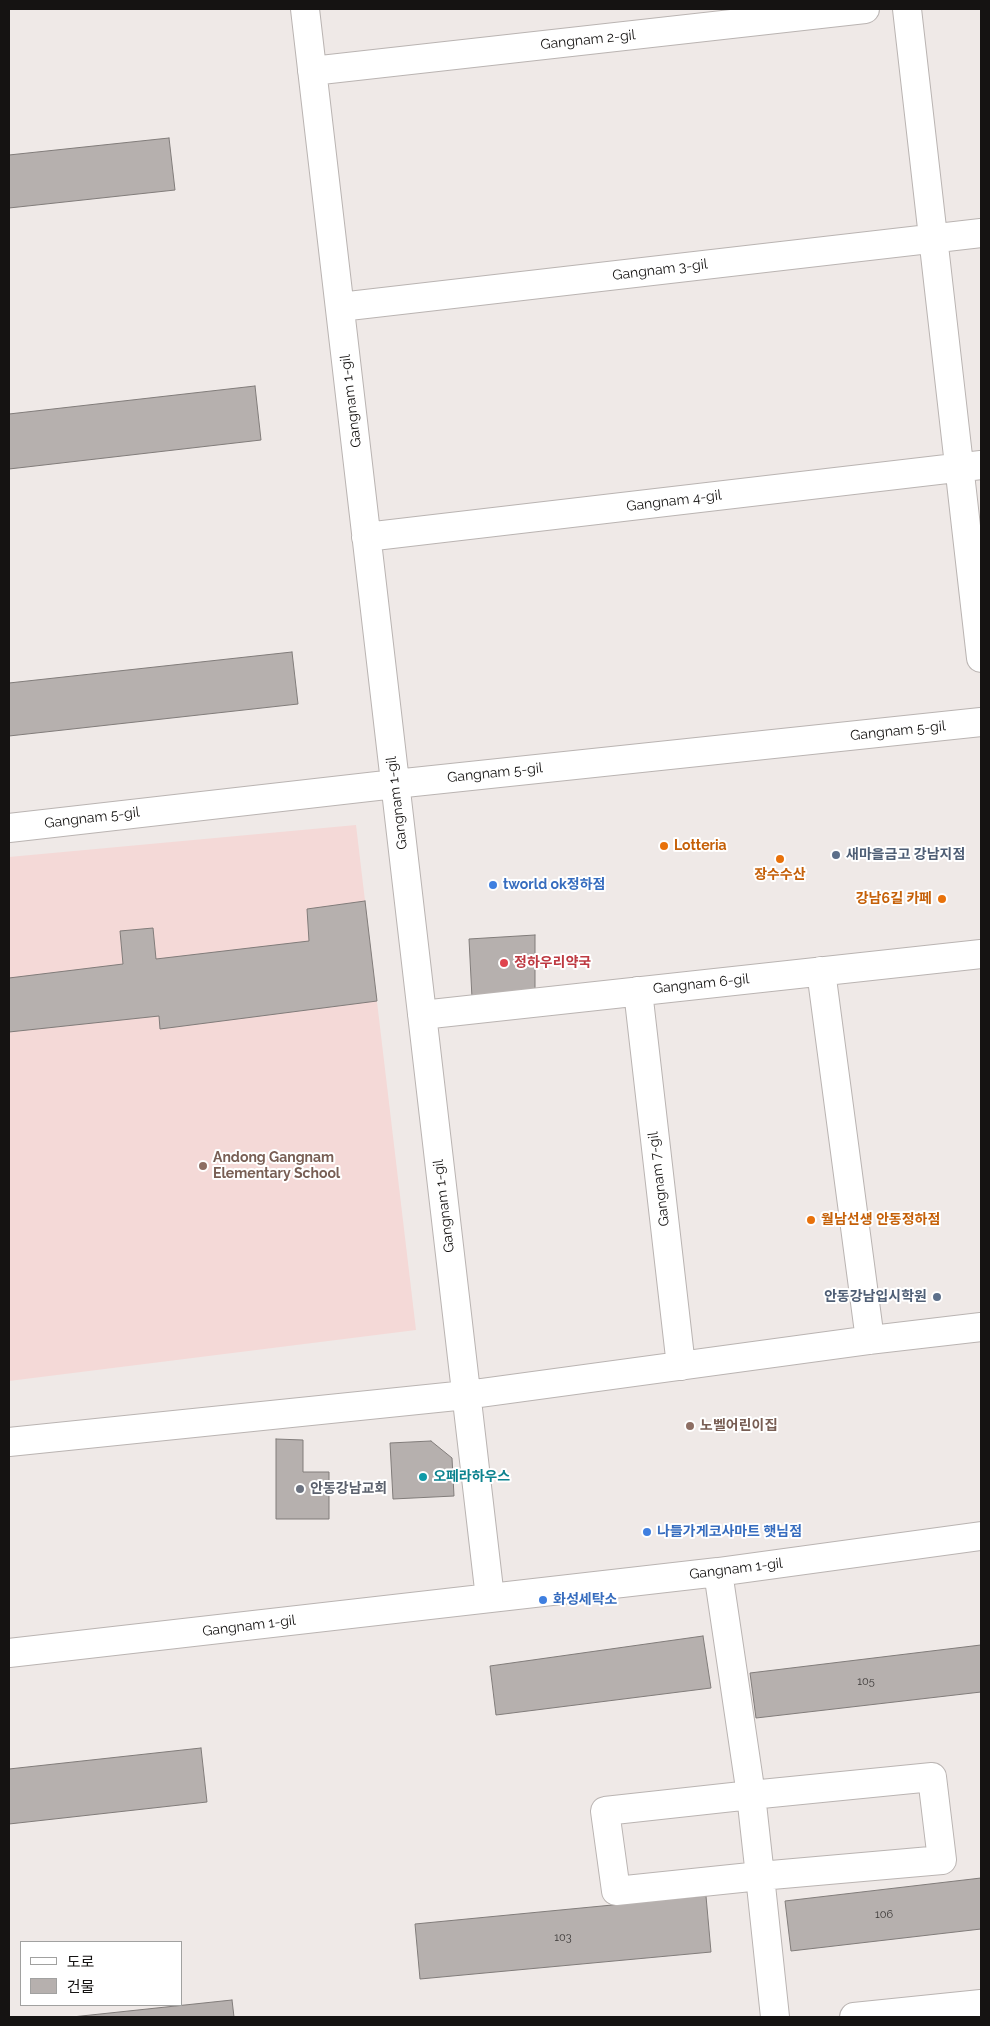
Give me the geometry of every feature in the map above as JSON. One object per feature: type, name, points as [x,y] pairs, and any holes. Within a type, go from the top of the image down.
[{"type":"street","name":"Gangnam 1-gil","points":[[305,9],[490,1598]]},
{"type":"street","name":"Gangnam 2-gil","points":[[312,71],[865,9]]},
{"type":"street","points":[[907,9],[934,238],[970,466],[981,658]]},
{"type":"street","name":"Gangnam 3-gil","points":[[340,307],[981,233]]},
{"type":"street","name":"Gangnam 4-gil","points":[[366,536],[970,466]]},
{"type":"street","name":"Gangnam 5-gil","points":[[9,828],[395,784],[981,722]]},
{"type":"street","name":"Gangnam 6-gil","points":[[422,1015],[981,954]]},
{"type":"street","points":[[820,971],[870,1340]]},
{"type":"street","name":"Gangnam 7-gil","points":[[638,991],[681,1366]]},
{"type":"street","points":[[9,1442],[466,1395],[870,1340],[981,1327]]},
{"type":"street","name":"Gangnam 1-gil","points":[[9,1653],[718,1572],[981,1536]]},
{"type":"street","points":[[718,1572],[751,1795],[775,2017]]},
{"type":"street","points":[[932,1777],[942,1860],[616,1891],[605,1811],[751,1795],[932,1777]]},
{"type":"street","points":[[854,2017],[981,2004]]},
{"type":"shaded area","name":"Andong Gangnam Elementary School","points":[[356,825],[416,1330],[9,1381],[9,857]]},
{"type":"building","points":[[169,138],[175,190],[9,208],[9,155]]},
{"type":"building","points":[[255,386],[261,440],[9,469],[9,414]]},
{"type":"building","points":[[292,652],[298,704],[9,736],[9,683]]},
{"type":"building","points":[[365,901],[377,1001],[160,1029],[159,1016],[9,1032],[9,978],[123,964],[120,931],[153,928],[156,959],[309,941],[307,909]]},
{"type":"building","points":[[535,935],[535,991],[472,998],[469,939]]},
{"type":"building","points":[[276,1439],[303,1440],[303,1472],[329,1472],[329,1519],[276,1519]]},
{"type":"building","name":"오페라하우스","points":[[431,1441],[452,1458],[454,1496],[393,1499],[390,1443]]},
{"type":"building","points":[[703,1636],[711,1688],[496,1715],[490,1666]]},
{"type":"building","points":[[981,1645],[981,1692],[756,1718],[750,1673]]},
{"type":"building","points":[[201,1748],[207,1802],[9,1824],[9,1769]]},
{"type":"building","points":[[981,1878],[981,1929],[791,1951],[785,1901]]},
{"type":"building","points":[[706,1896],[711,1952],[420,1979],[415,1924]]},
{"type":"building","points":[[232,2000],[234,2017],[72,2017],[182,2006]]},
{"type":"place","name":"Lotteria","points":[[664,846]]},
{"type":"place","name":"새마을금고 강남지점","points":[[836,855]]},
{"type":"place","name":"장수수산","points":[[780,859]]},
{"type":"place","name":"tworld ok정하점","points":[[493,885]]},
{"type":"place","name":"강남6길 카페","points":[[942,899]]},
{"type":"place","name":"정하우리약국","points":[[504,963]]},
{"type":"place","name":"Andong Gangnam Elementary School","points":[[203,1166]]},
{"type":"place","name":"월남선생 안동정하점","points":[[811,1220]]},
{"type":"place","name":"안동강남입시학원","points":[[937,1297]]},
{"type":"place","name":"노벨어린이집","points":[[690,1426]]},
{"type":"place","name":"오페라하우스","points":[[423,1477]]},
{"type":"place","name":"안동강남교회","points":[[300,1489]]},
{"type":"place","name":"나들가게코사마트 햇님점","points":[[647,1532]]},
{"type":"place","name":"화성세탁소","points":[[543,1600]]}]
